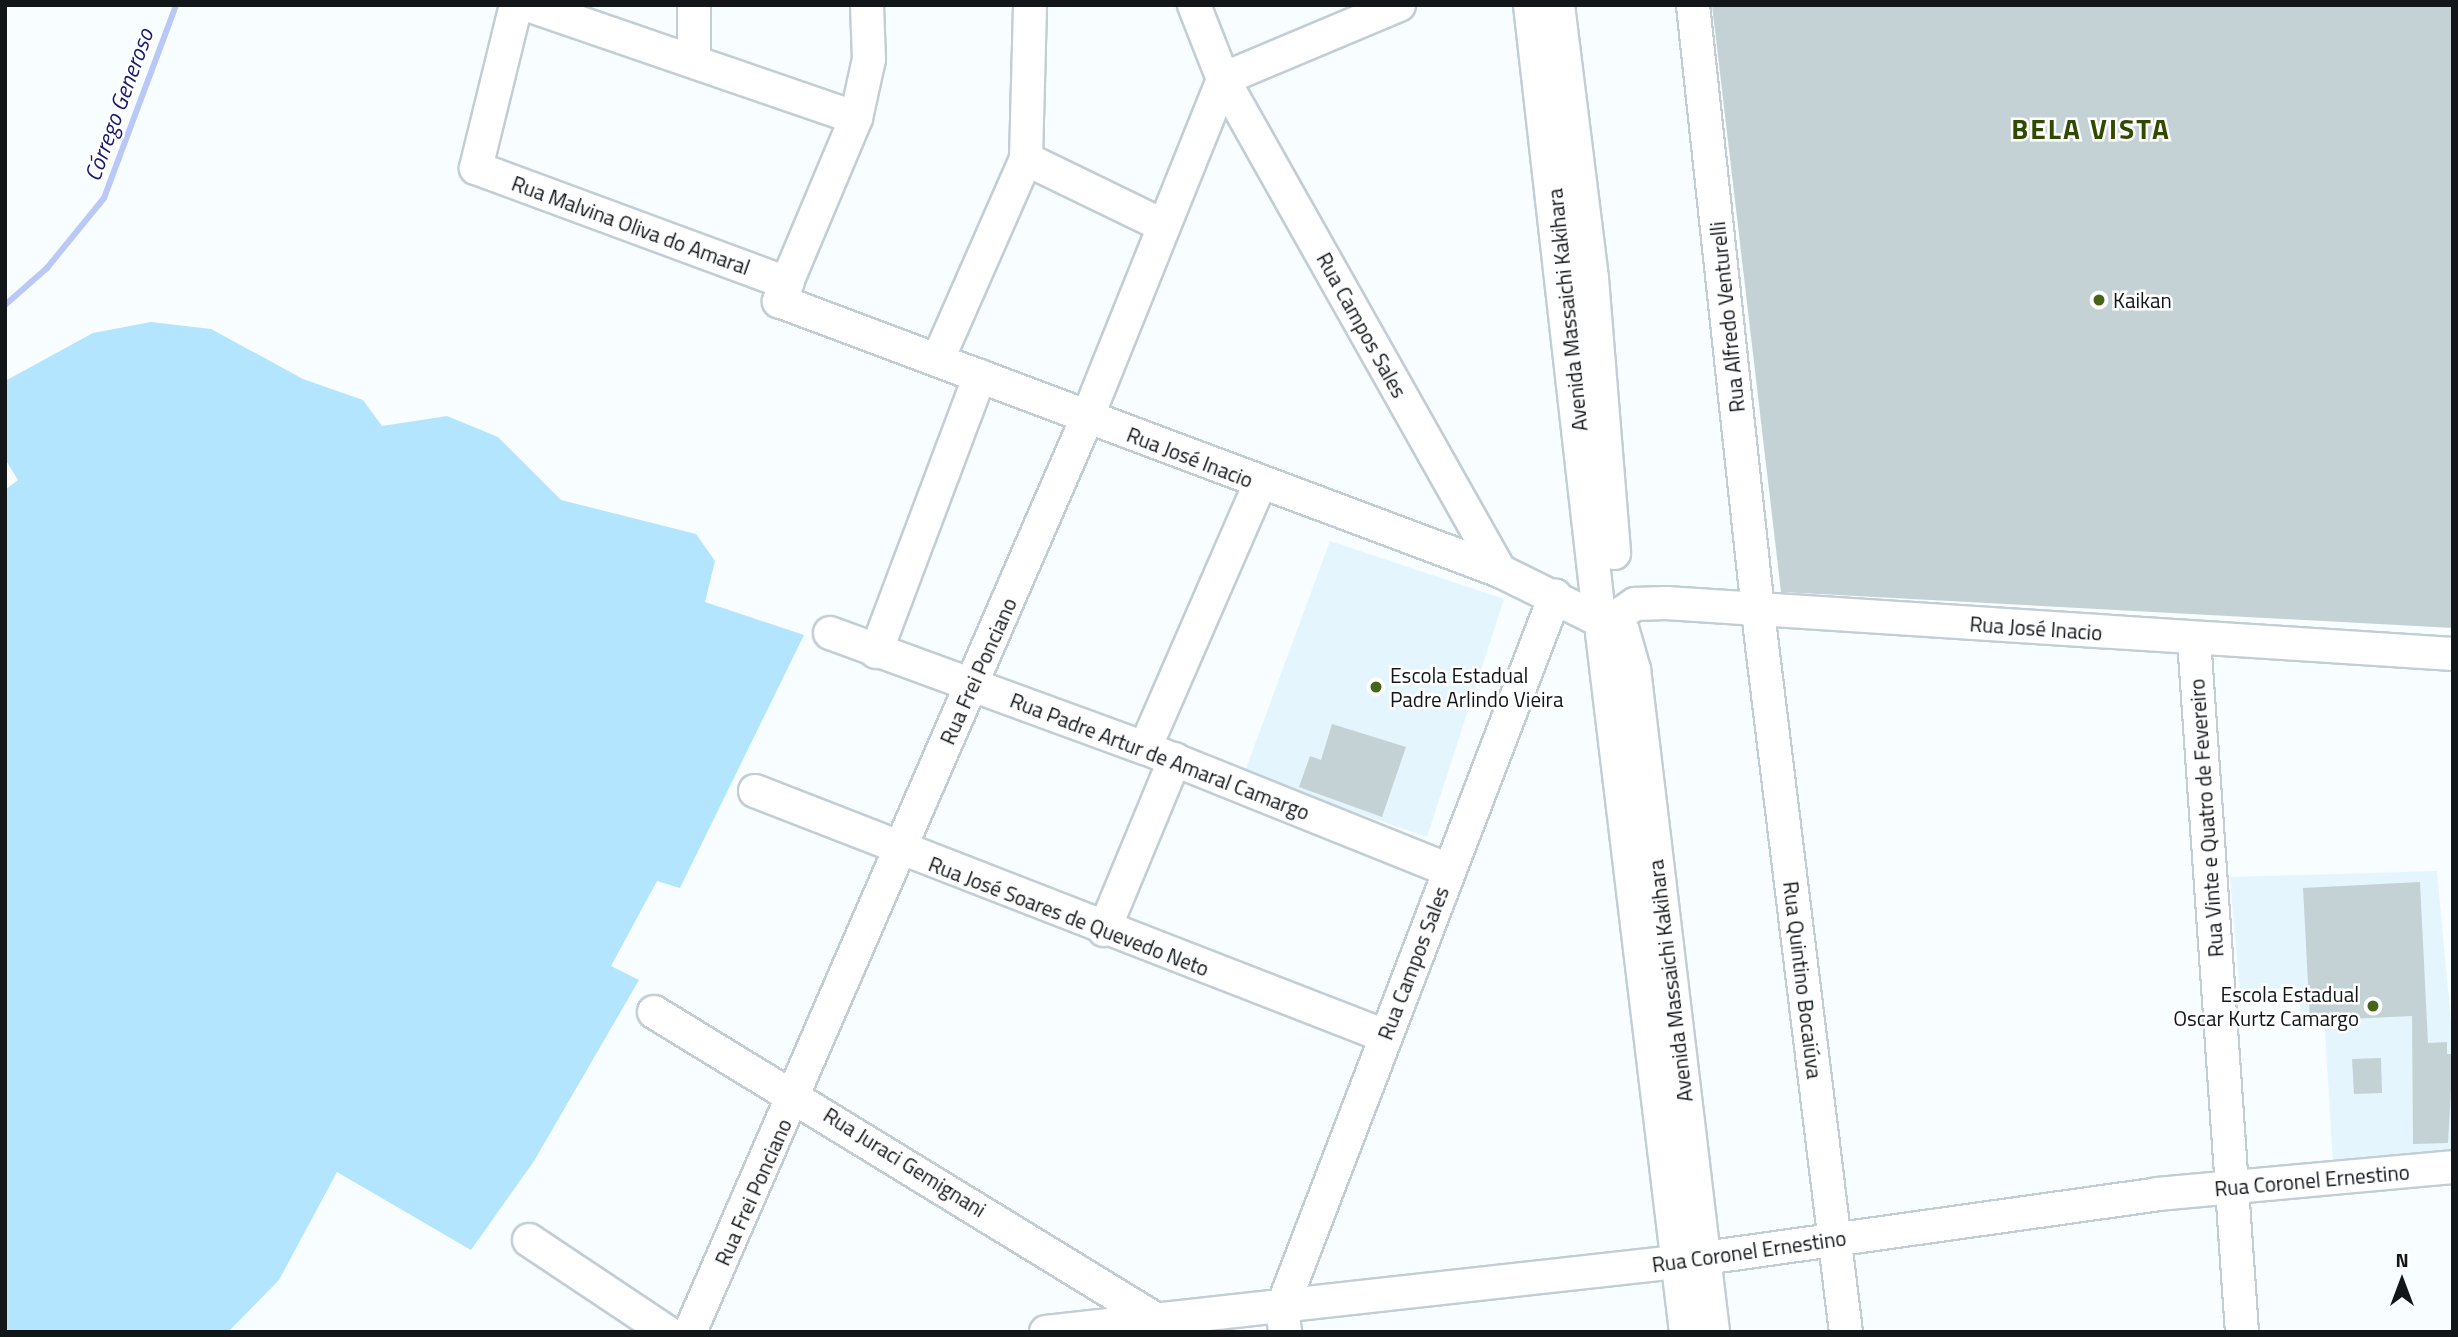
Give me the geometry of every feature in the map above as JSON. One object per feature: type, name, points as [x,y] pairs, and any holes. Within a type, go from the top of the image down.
[{"type":"street","name":"Rua Malvina Oliva do Amaral","points":[[516,5],[476,169],[783,292]]},
{"type":"street","points":[[528,5],[856,118]]},
{"type":"street","points":[[694,5],[694,61]]},
{"type":"street","points":[[783,292],[856,118],[869,59],[867,5]]},
{"type":"street","points":[[939,358],[1026,159],[1030,5]]},
{"type":"street","points":[[1194,5],[1223,79],[1399,5]]},
{"type":"street","name":"Avenida Massaichi Kakihara","points":[[1530,5],[1613,621],[1689,1260],[1686,1332]]},
{"type":"street","name":"Avenida Massaichi Kakihara","points":[[1558,5],[1592,278],[1613,621]]},
{"type":"street","name":"Rua Alfredo Venturelli","points":[[1693,5],[1759,618]]},
{"type":"street","name":"Rua Frei Ponciano","points":[[690,1332],[796,1094],[898,851],[1087,418],[1162,225],[1223,79]]},
{"type":"street","name":"Rua Campos Sales","points":[[1223,79],[1500,571]]},
{"type":"street","points":[[1026,159],[1162,225]]},
{"type":"street","name":"Rua José Inacio","points":[[783,292],[981,376],[1259,483],[1500,571],[1613,621],[1759,618],[2195,648],[2453,675]]},
{"type":"street","points":[[876,652],[981,376]]},
{"type":"street","points":[[1145,748],[1259,483]]},
{"type":"street","name":"Rua Campos Sales","points":[[1284,1320],[1385,1036],[1555,596]]},
{"type":"street","name":"Rua Quintino Bocaiúva","points":[[1759,618],[1846,1332]]},
{"type":"street","name":"Rua Padre Artur de Amaral Camargo","points":[[830,633],[1175,759],[1448,870]]},
{"type":"street","name":"Rua José Inacio","points":[[2195,648],[2453,654]]},
{"type":"street","name":"Rua Vinte e Quatro de Fevereiro","points":[[2195,648],[2230,1188],[2242,1332]]},
{"type":"street","points":[[1104,930],[1175,759]]},
{"type":"street","name":"Rua José Soares de Quevedo Neto","points":[[755,791],[898,851],[1385,1036]]},
{"type":"street","name":"Rua Juraci Gemignani","points":[[654,1012],[796,1094],[1153,1317]]},
{"type":"street","name":"Rua Coronel Ernestino","points":[[1046,1332],[1153,1317],[1284,1320],[1835,1238],[2230,1188],[2453,1167]]},
{"type":"street","points":[[529,1240],[667,1332]]},
{"type":"street","name":"Avenida Massaichi Kakihara","points":[[1689,1260],[1713,1332]]},
{"type":"shaded area","points":[[151,322],[211,329],[303,379],[363,400],[382,426],[447,416],[498,437],[561,500],[696,534],[715,561],[705,602],[804,635],[680,888],[657,881],[611,966],[639,980],[534,1161],[471,1250],[337,1172],[279,1280],[228,1332],[5,1332],[5,490],[18,480],[5,459],[5,381],[93,333]]},
{"type":"shaded area","name":"Escola Estadual Padre Arlindo Vieira","points":[[1330,541],[1504,599],[1427,837],[1244,774]]},
{"type":"shaded area","name":"Escola Estadual Oscar Kurtz Camargo","points":[[2437,871],[2453,1044],[2453,1154],[2333,1165],[2325,1030],[2302,1019],[2297,987],[2240,992],[2230,877]]},
{"type":"building","name":"Kaikan","points":[[1712,5],[2453,5],[2453,628],[1781,592]]},
{"type":"building","points":[[1332,724],[1406,747],[1382,817],[1299,787],[1310,756],[1321,760]]},
{"type":"building","points":[[2420,882],[2428,1043],[2447,1042],[2447,1054],[2453,1054],[2448,1143],[2413,1144],[2412,1016],[2310,1021],[2303,888]]},
{"type":"building","points":[[2381,1058],[2382,1093],[2354,1094],[2352,1059]]},
{"type":"waterway","name":"Córrego Generoso","points":[[5,305],[47,268],[104,198],[176,5]]},
{"type":"place","name":"Kaikan","points":[[2099,300]]},
{"type":"place","name":"Escola Estadual Padre Arlindo Vieira","points":[[1376,687]]},
{"type":"place","name":"Escola Estadual Oscar Kurtz Camargo","points":[[2373,1006]]},
{"type":"district","name":"BELA VISTA","points":[[2091,129]]}]
